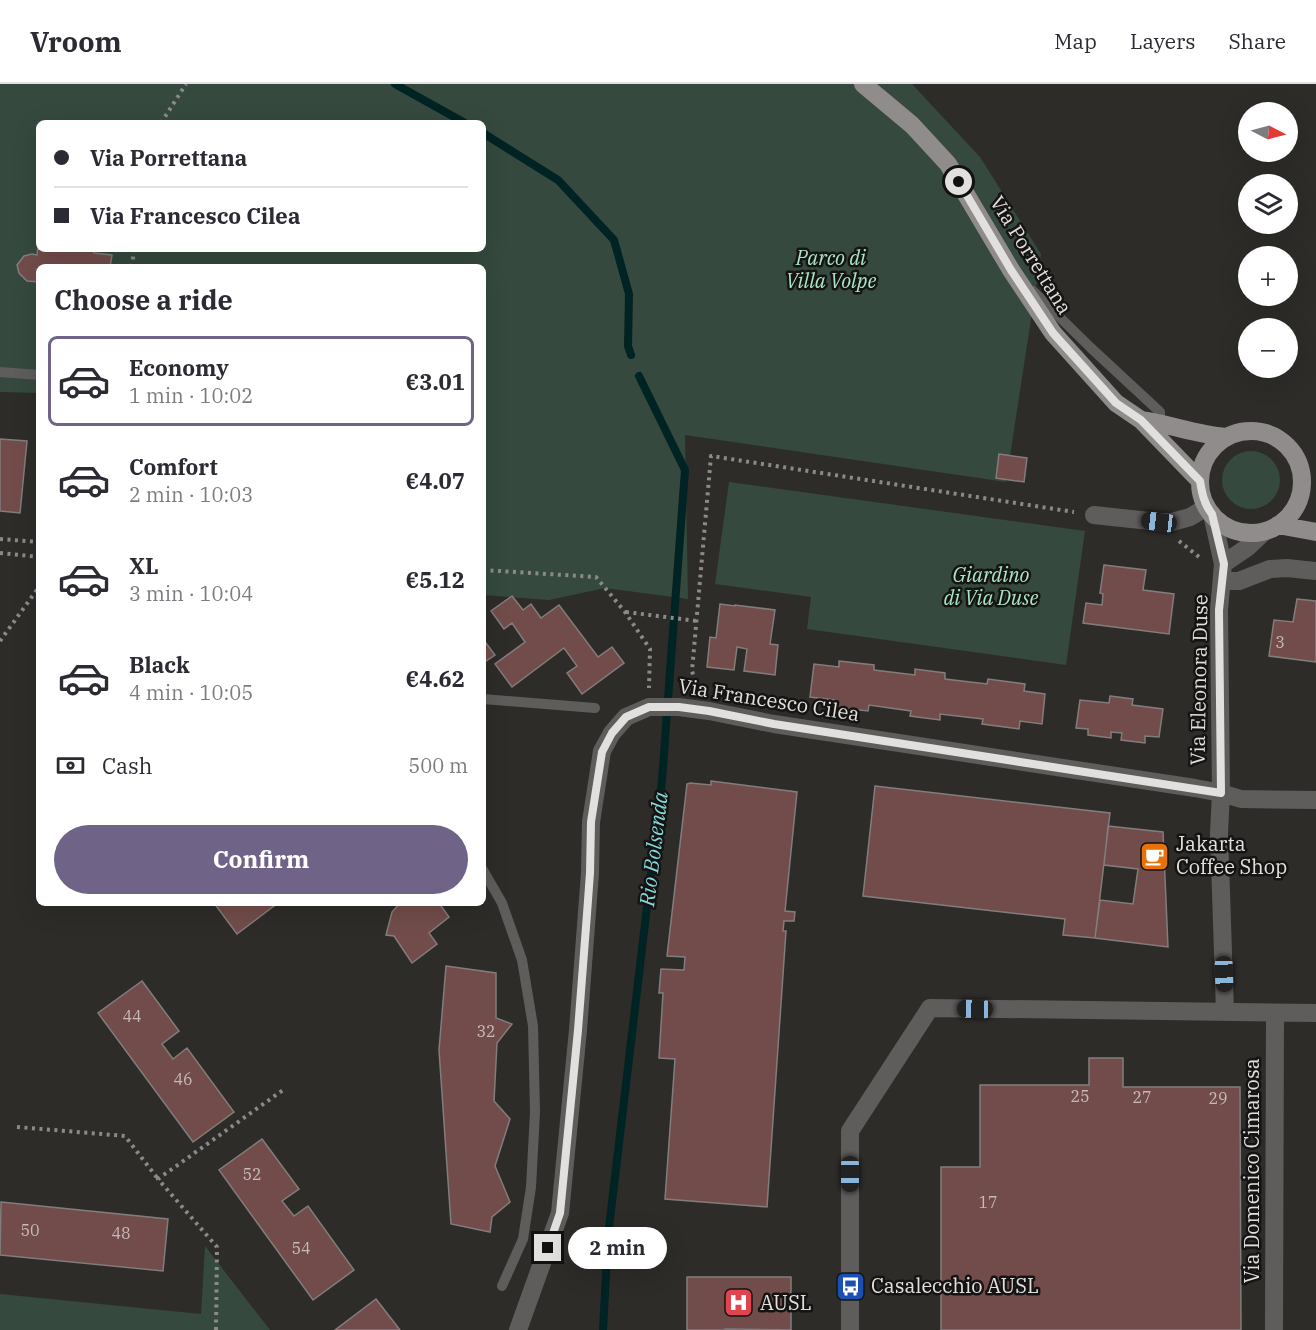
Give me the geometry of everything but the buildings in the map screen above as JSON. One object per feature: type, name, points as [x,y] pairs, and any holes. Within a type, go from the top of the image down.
[{"type":"main road","name":"Via Porrettana","points":[[863,84],[912,125],[948,164],[1011,270],[1053,333],[1116,403],[1141,420],[1200,481],[1202,494],[1209,510]]},
{"type":"main road","name":"Via Porrettana","points":[[1141,420],[1205,435],[1226,437],[1242,431],[1259,431],[1274,436],[1288,446],[1298,460],[1302,476],[1316,492]]},
{"type":"main road","points":[[1200,481],[1208,456],[1213,448],[1226,437]]},
{"type":"main road","points":[[1271,528],[1292,512],[1301,495],[1302,476]]},
{"type":"main road","points":[[1209,510],[1227,526],[1245,532],[1271,528],[1316,532]]},
{"type":"street","points":[[1094,515],[1172,522],[1209,510]]},
{"type":"street","name":"Via Eleonora Duse","points":[[1209,510],[1223,572],[1219,610],[1221,793],[1219,833],[1225,1012]]},
{"type":"street","points":[[1271,528],[1223,572],[1239,582],[1270,569],[1316,571]]},
{"type":"street","name":"Via Francesco Cilea","points":[[518,1330],[560,1213],[578,1030],[590,873],[591,822],[602,752],[612,733],[626,717],[649,707],[679,707],[774,724],[1221,793],[1241,799],[1316,800]]},
{"type":"street","points":[[850,1330],[850,1131],[930,1008],[1316,1013]]},
{"type":"street","name":"Via Domenico Cimarosa","points":[[1274,1330],[1275,1013]]},
{"type":"lane","points":[[1011,270],[1160,412],[1160,423]]},
{"type":"lane","points":[[0,372],[36,375]]},
{"type":"lane","points":[[486,699],[596,708]]},
{"type":"lane","points":[[486,875],[502,903],[522,960],[533,1026],[535,1112],[531,1187],[523,1239],[502,1286]]},
{"type":"path","points":[[163,120],[186,84]]},
{"type":"path","points":[[702,710],[692,671],[711,456],[1094,515]]},
{"type":"path","points":[[0,539],[36,542]]},
{"type":"path","points":[[0,554],[36,557]]},
{"type":"path","points":[[486,570],[596,577],[626,612],[650,649],[649,707]]},
{"type":"path","points":[[0,641],[36,591]]},
{"type":"path","points":[[626,612],[698,621]]},
{"type":"path","points":[[158,1179],[283,1090]]},
{"type":"path","points":[[17,1127],[125,1137],[158,1179],[218,1246],[216,1330]]},
{"type":"green space","name":"Parco di Villa Volpe","points":[[0,84],[912,84],[980,157],[1041,254],[1006,482],[685,435],[688,599],[605,588],[549,600],[486,595],[486,264],[36,264],[36,393],[0,392]]},
{"type":"green space","points":[[1245,451],[1257,451],[1272,459],[1280,474],[1280,486],[1272,501],[1257,509],[1245,509],[1230,501],[1222,486],[1222,474],[1230,459]]},
{"type":"green space","name":"Giardino di Via Duse","points":[[729,482],[1085,531],[1066,665],[807,629],[811,597],[715,584]]},
{"type":"green space","points":[[205,1246],[270,1330],[0,1330],[0,1294],[201,1314]]},
{"type":"waterway","name":"Rio Bolsenda","points":[[395,84],[460,120]]},
{"type":"waterway","name":"Rio Bolsenda","points":[[486,135],[558,180],[614,240],[629,294],[628,346],[631,355]]},
{"type":"waterway","name":"Rio Bolsenda","points":[[603,1330],[608,1236],[662,780],[685,470],[639,376]]},
{"type":"place","name":"Jakarta Coffee Shop","points":[[1155,856]]},
{"type":"place","name":"Casalecchio AUSL","points":[[850,1286]]},
{"type":"place","name":"AUSL","points":[[739,1303]]},
{"type":"route","points":[[548,1248],[560,1213],[578,1030],[590,873],[591,822],[602,752],[612,733],[626,717],[649,707],[679,707],[774,724],[1221,793],[1219,610],[1224,564],[1212,514],[1202,494],[1200,481],[1141,420],[1116,403],[1053,333],[1011,270],[959,182]]}]
